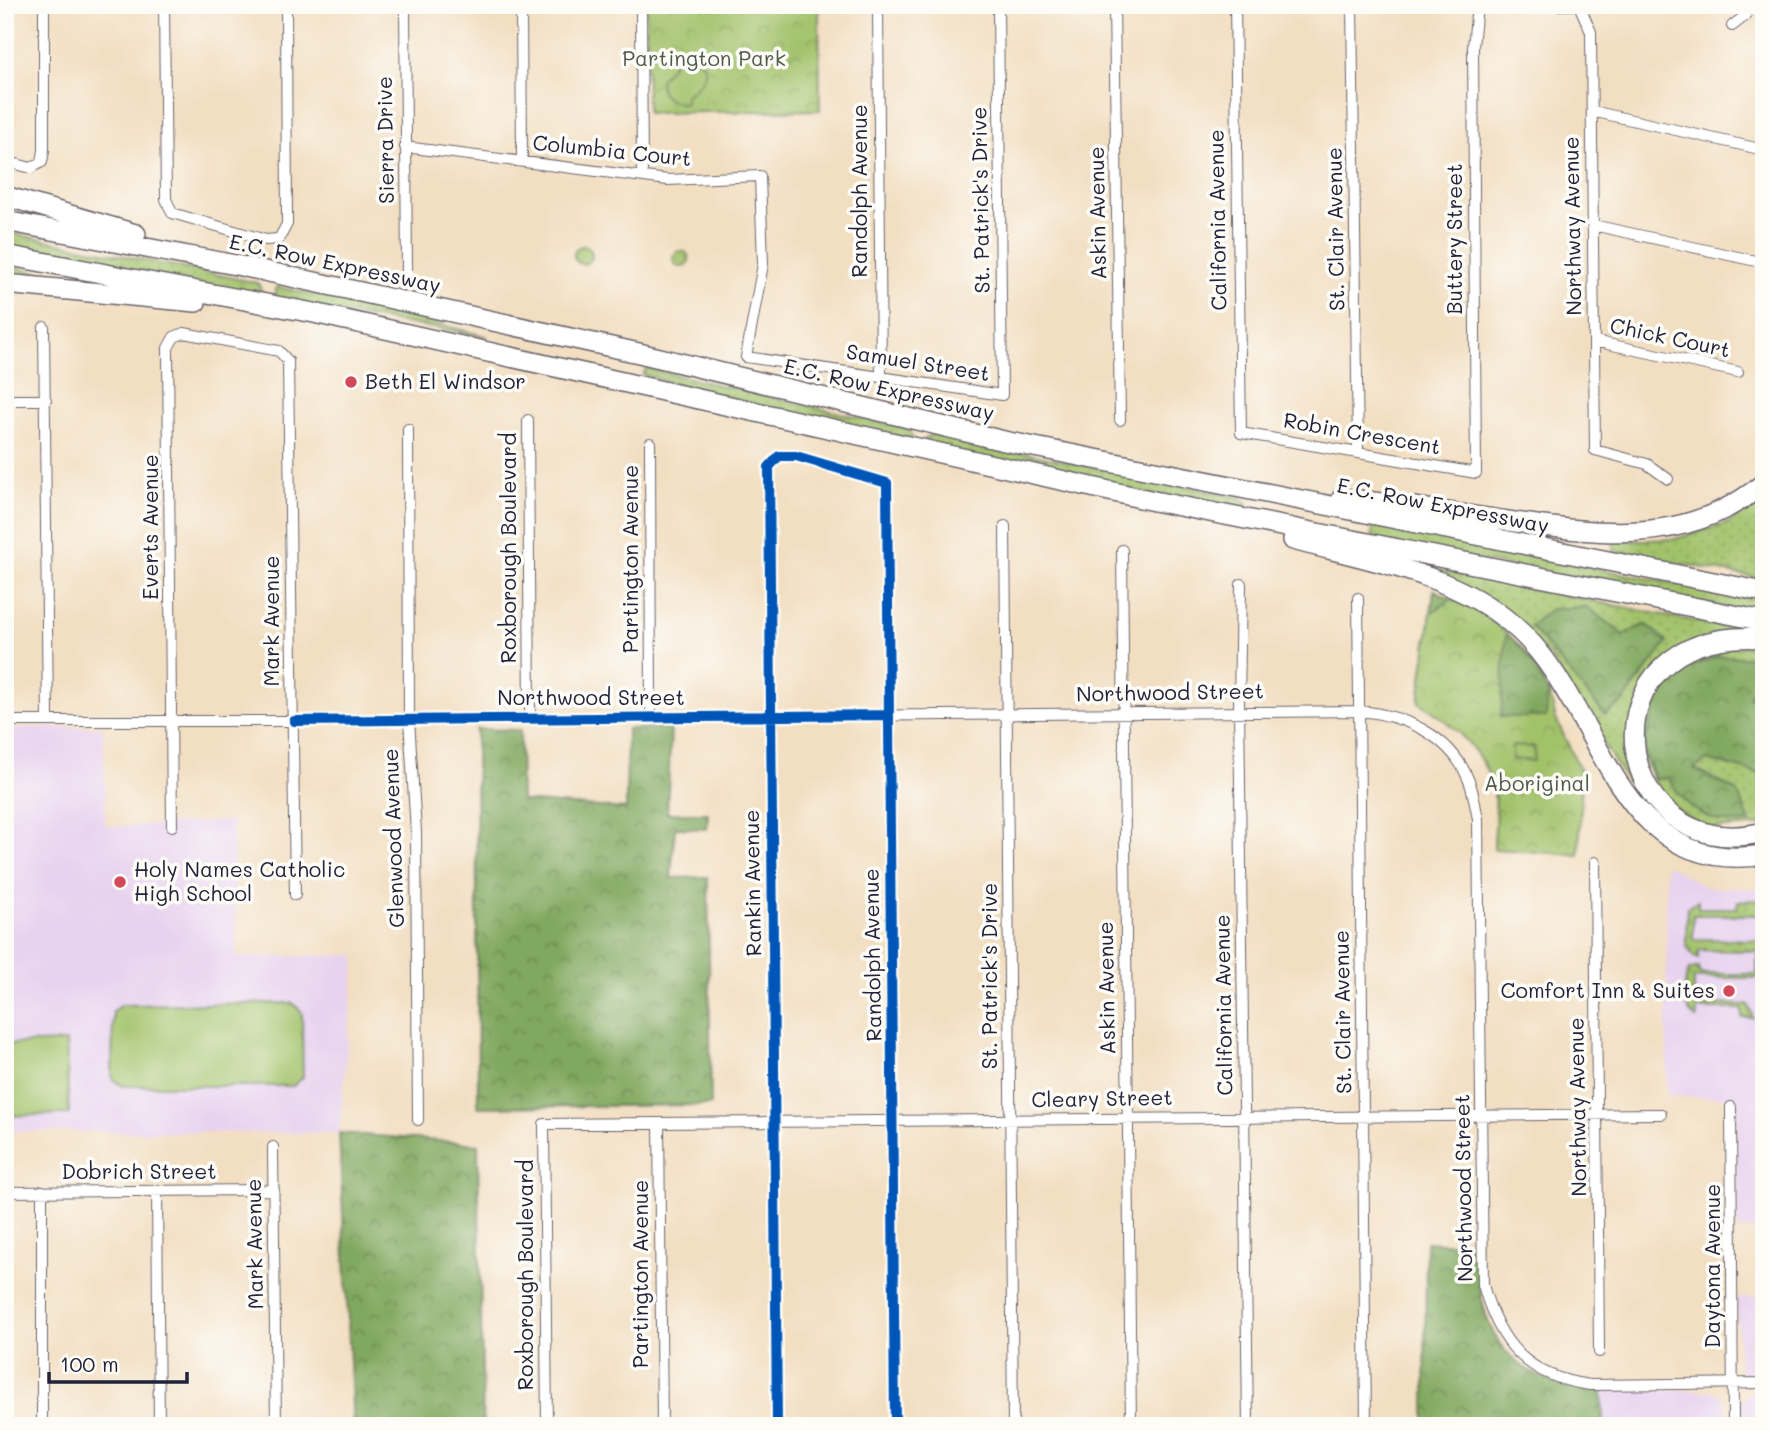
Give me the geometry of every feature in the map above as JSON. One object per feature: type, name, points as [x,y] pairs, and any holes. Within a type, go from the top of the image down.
[{"type":"highway","points":[[5,195],[241,266]]},
{"type":"highway","name":"E.C. Row Expressway","points":[[5,221],[241,266],[639,354],[1004,441],[1764,592]]},
{"type":"highway","points":[[5,255],[314,313],[1154,501],[1764,621]]},
{"type":"highway","points":[[5,284],[314,313]]},
{"type":"highway","points":[[1195,481],[1259,485],[1619,534],[1662,531],[1700,521],[1737,503],[1764,482]]},
{"type":"highway","points":[[1154,501],[1420,575],[1483,603],[1515,626],[1539,652],[1630,800],[1654,828],[1693,851],[1728,858],[1760,856]]},
{"type":"highway","points":[[1764,638],[1728,637],[1709,640],[1680,652],[1668,661],[1641,698],[1633,739],[1644,782],[1672,815],[1696,829],[1722,835],[1764,832]]},
{"type":"street","points":[[5,161],[31,168],[42,162],[44,5]]},
{"type":"street","points":[[164,5],[166,199],[172,213],[266,240],[279,239],[287,224],[286,5]]},
{"type":"street","name":"Sierra Drive","points":[[405,5],[407,275]]},
{"type":"street","points":[[521,5],[522,161]]},
{"type":"street","points":[[641,5],[642,177]]},
{"type":"street","name":"Randolph Avenue","points":[[878,5],[881,377]]},
{"type":"street","name":"St. Patrick's Drive","points":[[998,5],[1002,395]]},
{"type":"street","name":"Askin Avenue","points":[[1114,5],[1120,420]]},
{"type":"street","name":"California Avenue","points":[[1235,5],[1241,433]]},
{"type":"street","name":"St. Clair Avenue","points":[[1353,5],[1358,452]]},
{"type":"street","name":"Buttery Street","points":[[1476,473],[1473,47],[1477,5]]},
{"type":"street","points":[[1518,5],[1570,5]]},
{"type":"street","name":"Northway Avenue","points":[[1579,5],[1591,32],[1595,450],[1647,464],[1668,479]]},
{"type":"street","points":[[1732,26],[1745,16],[1748,5]]},
{"type":"street","points":[[1591,111],[1764,150]]},
{"type":"street","name":"Columbia Court","points":[[405,147],[642,177],[686,180],[760,176],[763,264],[746,357]]},
{"type":"street","points":[[1593,225],[1756,261]]},
{"type":"street","points":[[44,327],[48,720]]},
{"type":"street","name":"Everts Avenue","points":[[172,826],[168,348],[174,337],[184,333],[279,351]]},
{"type":"street","name":"Chick Court","points":[[1594,341],[1738,372]]},
{"type":"street","name":"Mark Avenue","points":[[279,351],[288,361],[289,383],[295,895]]},
{"type":"street","name":"Samuel Street","points":[[746,357],[1002,395]]},
{"type":"street","points":[[5,400],[46,400]]},
{"type":"street","name":"Roxborough Boulevard","points":[[528,421],[530,718]]},
{"type":"street","name":"Glenwood Avenue","points":[[408,429],[409,719],[416,832],[418,1120]]},
{"type":"street","name":"Robin Crescent","points":[[1241,433],[1476,473]]},
{"type":"street","name":"Partington Avenue","points":[[650,443],[651,717]]},
{"type":"street","name":"Rankin Avenue","points":[[777,1426],[769,467],[772,460],[779,456],[796,456],[887,483]]},
{"type":"street","name":"Randolph Avenue","points":[[887,483],[895,1426]]},
{"type":"street","name":"St. Patrick's Drive","points":[[1005,526],[1013,1426]]},
{"type":"street","name":"Askin Avenue","points":[[1122,550],[1131,1426]]},
{"type":"street","name":"California Avenue","points":[[1241,584],[1248,1426]]},
{"type":"street","name":"St. Clair Avenue","points":[[1358,598],[1366,1426]]},
{"type":"street","name":"Northwood Street","points":[[5,721],[294,721],[1359,710],[1404,718],[1427,730],[1451,752],[1469,781],[1478,818],[1483,1284],[1497,1327],[1509,1345],[1534,1367],[1567,1382],[1590,1385],[1764,1383]]},
{"type":"street","name":"Northway Avenue","points":[[1595,862],[1599,1352]]},
{"type":"street","name":"Daytona Avenue","points":[[1731,1107],[1733,1426]]},
{"type":"street","name":"Cleary Street","points":[[544,1124],[1661,1114]]},
{"type":"street","name":"Partington Avenue","points":[[659,1123],[662,1426]]},
{"type":"street","name":"Roxborough Boulevard","points":[[544,1124],[547,1426]]},
{"type":"street","name":"Mark Avenue","points":[[273,1147],[276,1426]]},
{"type":"street","name":"Dobrich Street","points":[[5,1192],[274,1190]]},
{"type":"street","points":[[42,1191],[42,1426]]},
{"type":"street","points":[[157,1191],[159,1426]]},
{"type":"shaded area","name":"Holy Names Catholic High School","points":[[103,727],[106,827],[232,821],[237,957],[356,955],[339,1133],[5,1131],[5,728]]},
{"type":"shaded area","points":[[1666,864],[1705,887],[1764,890],[1764,1230],[1737,1229],[1737,1098],[1667,1096]]},
{"type":"shaded area","points":[[1764,1297],[1764,1378],[1755,1378],[1743,1375],[1739,1367],[1737,1298]]},
{"type":"shaded area","points":[[1602,1390],[1713,1391],[1721,1396],[1726,1408],[1726,1426],[1603,1426]]},
{"type":"shaded area","points":[[1756,1390],[1764,1390],[1764,1426],[1739,1426],[1739,1408],[1745,1396]]},
{"type":"green space","name":"Partington Park","points":[[646,5],[819,5],[820,110],[647,113]]},
{"type":"green space","points":[[685,54],[701,63],[705,73],[698,85],[685,96],[685,104],[670,100],[662,94],[660,80],[678,57]]},
{"type":"green space","points":[[5,232],[258,283],[262,292],[255,296],[5,247]]},
{"type":"green space","points":[[583,246],[589,249],[592,255],[589,261],[583,264],[577,261],[574,255],[577,249]]},
{"type":"green space","points":[[678,251],[684,251],[689,259],[687,265],[678,267],[673,262],[673,256]]},
{"type":"green space","points":[[5,265],[10,266],[89,284],[5,276]]},
{"type":"green space","points":[[277,287],[372,306],[488,337],[273,301]]},
{"type":"green space","points":[[646,368],[909,429],[913,439],[822,422],[643,375]]},
{"type":"green space","points":[[933,434],[1241,498],[1248,503],[1241,513],[926,447],[925,438]]},
{"type":"green space","points":[[1764,497],[1764,579],[1613,551],[1614,541],[1675,539],[1729,523]]},
{"type":"green space","points":[[1373,525],[1764,601],[1764,615],[1372,540]]},
{"type":"green space","points":[[1421,567],[1734,629],[1733,633],[1644,682],[1638,781],[1712,841],[1749,845],[1764,840],[1764,850],[1750,852],[1687,842],[1641,805],[1549,655]]},
{"type":"green space","points":[[1434,590],[1477,612],[1512,638],[1538,671],[1548,692],[1555,717],[1501,717],[1419,702]]},
{"type":"green space","name":"Aboriginal","points":[[1452,599],[1487,616],[1506,633],[1501,717],[1546,717],[1549,690],[1555,717],[1582,774],[1579,855],[1494,849],[1495,799],[1486,768],[1457,731],[1419,702],[1431,613]]},
{"type":"green space","points":[[1587,607],[1624,635],[1646,624],[1667,642],[1623,702],[1605,715],[1530,626],[1551,609]]},
{"type":"green space","points":[[1764,646],[1764,825],[1709,829],[1664,801],[1643,758],[1644,725],[1653,695],[1672,669],[1696,656],[1721,647]]},
{"type":"green space","points":[[1717,656],[1764,658],[1764,676],[1749,697],[1764,704],[1764,775],[1707,760],[1694,769],[1737,791],[1750,822],[1724,822],[1702,814],[1683,799],[1668,778],[1655,779],[1643,748],[1655,706],[1679,672]]},
{"type":"green space","points":[[671,728],[667,813],[708,813],[707,829],[675,828],[671,878],[708,877],[711,1105],[478,1107],[476,729],[520,730],[521,801],[626,809],[627,729]]},
{"type":"green space","points":[[1512,746],[1534,747],[1534,761],[1512,759]]},
{"type":"green space","points":[[1764,900],[1764,915],[1693,915],[1693,939],[1764,940],[1764,978],[1694,978],[1694,1004],[1749,1005],[1753,1018],[1742,1018],[1742,1009],[1697,1009],[1697,1019],[1686,1004],[1689,970],[1699,967],[1700,974],[1757,974],[1757,951],[1699,950],[1698,958],[1694,957],[1686,945],[1687,907],[1698,901],[1698,908],[1737,908],[1738,901]]},
{"type":"green space","points":[[293,1003],[302,1013],[303,1077],[293,1086],[123,1086],[112,1079],[113,1012],[121,1005]]},
{"type":"green space","points":[[66,1042],[69,1114],[5,1116],[5,1044]]},
{"type":"green space","points":[[339,1133],[478,1144],[483,1426],[353,1426]]},
{"type":"green space","points":[[1426,1242],[1476,1245],[1484,1308],[1499,1343],[1511,1358],[1549,1380],[1575,1388],[1602,1390],[1603,1426],[1425,1426]]},
{"type":"cycle path","points":[[777,1426],[769,467],[779,456],[796,456],[887,483],[895,1426]]},
{"type":"cycle path","points":[[294,721],[889,715]]},
{"type":"place","name":"Beth El Windsor","points":[[351,382]]},
{"type":"place","name":"Holy Names Catholic High School","points":[[120,882]]},
{"type":"place","name":"Comfort Inn & Suites","points":[[1729,991]]}]
